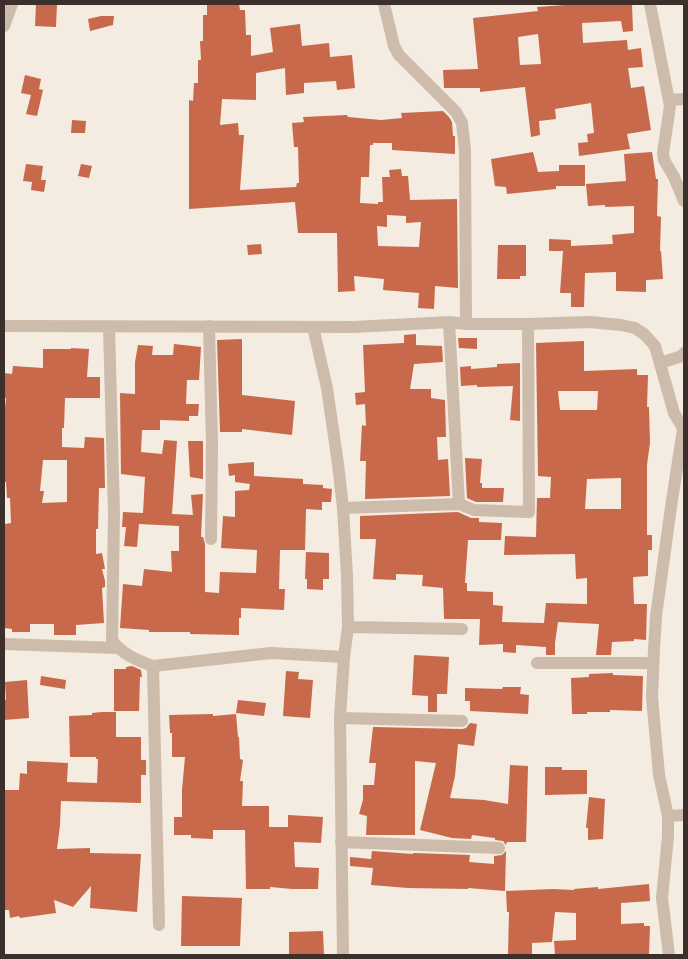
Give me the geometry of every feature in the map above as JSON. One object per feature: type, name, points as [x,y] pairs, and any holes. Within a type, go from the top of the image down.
[{"type":"street","points":[[4,26],[12,4]]},
{"type":"street","points":[[384,4],[394,46],[399,55],[456,112],[462,123],[465,150],[466,324]]},
{"type":"street","points":[[650,4],[670,106],[663,153],[664,160],[674,177],[684,201]]},
{"type":"street","points":[[669,100],[684,100]]},
{"type":"street","points":[[449,322],[459,504]]},
{"type":"street","points":[[4,326],[354,327],[449,322],[466,324],[590,322],[635,328],[644,334],[655,346],[674,413],[684,430],[656,616],[652,697],[659,775],[668,816],[662,898],[668,955]]},
{"type":"street","points":[[343,508],[459,504],[474,510],[529,512],[528,324]]},
{"type":"street","points":[[210,326],[211,539]]},
{"type":"street","points":[[108,327],[114,514],[112,640],[117,648],[138,661],[153,666],[271,653],[344,657]]},
{"type":"street","points":[[313,327],[327,388],[343,508],[347,576],[348,627],[340,718],[343,955]]},
{"type":"street","points":[[660,363],[682,356],[684,353]]},
{"type":"street","points":[[348,627],[462,629]]},
{"type":"street","points":[[4,644],[117,648]]},
{"type":"street","points":[[537,663],[654,663]]},
{"type":"street","points":[[153,666],[159,925]]},
{"type":"street","points":[[340,718],[462,722]]},
{"type":"street","points":[[668,816],[684,815]]},
{"type":"street","points":[[341,842],[499,848]]},
{"type":"building","points":[[36,4],[57,4],[56,27],[35,26]]},
{"type":"building","points":[[207,4],[239,4],[240,10],[245,10],[246,35],[251,35],[251,56],[273,52],[270,28],[300,24],[302,46],[329,43],[330,57],[352,55],[355,88],[337,90],[336,81],[304,83],[304,93],[286,95],[285,68],[256,73],[256,100],[222,99],[220,125],[238,123],[239,135],[244,135],[240,190],[296,187],[297,183],[299,183],[298,147],[294,147],[292,123],[304,122],[303,117],[347,115],[348,117],[381,120],[402,118],[401,113],[443,111],[449,117],[452,122],[453,136],[455,136],[455,154],[392,150],[392,143],[373,143],[373,145],[370,145],[369,177],[361,177],[360,203],[378,204],[378,202],[383,202],[382,177],[390,177],[389,170],[401,169],[402,176],[408,176],[410,200],[457,199],[458,288],[435,286],[434,309],[418,308],[419,293],[383,290],[384,279],[354,276],[355,291],[338,292],[337,233],[298,233],[295,202],[189,209],[189,100],[193,101],[194,83],[198,83],[198,60],[201,60],[200,41],[203,41],[203,15],[207,15]],"holes":[[[387,215],[406,216],[406,223],[421,222],[419,247],[378,246],[377,226],[387,227]]]},
{"type":"building","points":[[632,4],[633,31],[623,32],[621,21],[582,23],[583,43],[627,40],[628,50],[641,48],[643,67],[628,68],[631,88],[644,86],[651,130],[627,134],[630,149],[579,156],[578,143],[588,142],[587,134],[594,133],[591,103],[555,109],[556,119],[539,121],[540,135],[531,137],[525,87],[480,92],[480,88],[444,88],[443,70],[478,69],[473,18],[538,11],[537,7]],"holes":[[[538,34],[541,64],[520,65],[518,37]]]},
{"type":"building","points":[[114,16],[113,25],[90,31],[88,19]]},
{"type":"building","points":[[25,75],[41,79],[39,89],[43,90],[37,116],[26,114],[31,95],[21,93]]},
{"type":"building","points":[[72,120],[86,121],[85,133],[71,133]]},
{"type":"building","points":[[533,152],[538,172],[559,171],[559,165],[585,165],[585,186],[556,186],[556,189],[507,194],[506,187],[495,186],[491,159]]},
{"type":"building","points":[[652,152],[656,179],[658,179],[657,216],[661,217],[660,251],[663,279],[646,280],[646,292],[616,291],[616,272],[585,273],[584,307],[571,307],[571,293],[560,293],[563,251],[549,251],[549,239],[571,240],[571,246],[613,244],[612,235],[634,233],[634,206],[588,206],[586,184],[626,181],[624,154]]},
{"type":"building","points":[[26,164],[43,166],[41,180],[46,180],[44,192],[31,190],[32,182],[23,181]]},
{"type":"building","points":[[81,164],[92,166],[89,178],[78,176]]},
{"type":"building","points":[[261,244],[262,254],[248,255],[247,245]]},
{"type":"building","points":[[498,245],[526,245],[526,276],[520,276],[520,279],[497,279]]},
{"type":"building","points":[[416,334],[416,345],[442,346],[443,362],[414,364],[410,389],[431,389],[431,398],[445,400],[446,437],[437,437],[438,460],[448,459],[450,496],[365,499],[366,461],[360,461],[362,425],[366,426],[365,404],[356,405],[355,393],[365,392],[363,345],[404,343],[404,335]]},
{"type":"building","points":[[458,338],[477,338],[477,349],[459,348]]},
{"type":"building","points":[[242,339],[242,395],[295,401],[292,435],[242,429],[242,432],[220,432],[217,340]]},
{"type":"building","points":[[584,341],[584,371],[637,369],[637,375],[648,375],[647,407],[649,407],[650,443],[647,465],[647,535],[652,535],[652,550],[648,550],[648,576],[633,577],[634,604],[647,604],[646,640],[634,639],[634,641],[612,642],[611,655],[596,655],[599,624],[558,622],[555,655],[546,655],[546,647],[516,645],[516,653],[503,652],[503,644],[479,645],[480,619],[444,619],[443,588],[422,586],[423,575],[396,574],[396,580],[373,579],[376,539],[360,539],[360,516],[458,512],[471,518],[479,518],[479,522],[502,523],[501,540],[468,540],[465,583],[467,583],[467,591],[493,592],[493,605],[503,606],[502,622],[544,623],[546,603],[587,604],[587,578],[576,579],[575,554],[504,555],[505,536],[536,537],[537,498],[550,498],[551,477],[538,476],[536,343]],"holes":[[[558,391],[598,391],[597,410],[560,410]],[[621,478],[621,509],[585,509],[587,479]]]},
{"type":"building","points":[[174,344],[201,347],[199,380],[187,380],[186,404],[199,404],[198,416],[189,416],[189,421],[160,420],[160,430],[142,430],[141,452],[162,454],[164,440],[177,441],[172,514],[193,515],[191,495],[203,494],[201,537],[203,537],[205,544],[205,592],[219,593],[220,572],[256,573],[257,550],[221,548],[223,516],[235,517],[235,491],[249,490],[250,484],[235,482],[235,475],[229,476],[228,464],[254,462],[254,476],[303,479],[303,484],[323,485],[323,488],[332,489],[331,502],[322,502],[322,510],[306,509],[305,550],[280,550],[279,589],[285,589],[284,610],[241,608],[239,635],[149,632],[149,630],[120,628],[123,584],[142,586],[144,569],[172,572],[171,551],[179,551],[179,526],[139,524],[137,547],[124,546],[126,527],[122,527],[123,512],[143,513],[145,477],[121,474],[120,393],[135,394],[135,362],[138,345],[153,346],[152,355],[173,355]]},
{"type":"building","points":[[43,349],[89,349],[87,377],[100,377],[100,398],[65,398],[62,447],[84,448],[85,437],[104,438],[105,488],[99,488],[96,554],[102,553],[105,569],[102,569],[105,581],[105,587],[102,588],[104,623],[76,625],[76,635],[54,635],[54,624],[30,624],[30,632],[12,632],[12,629],[4,628],[5,524],[11,523],[10,498],[7,498],[6,482],[4,482],[4,417],[6,398],[4,398],[4,373],[12,374],[13,366],[43,368]],"holes":[[[43,460],[67,460],[67,502],[42,503],[44,491],[40,491]]]},
{"type":"building","points":[[520,363],[520,421],[510,420],[513,386],[461,386],[460,367],[471,366],[471,369],[497,367],[497,364]]},
{"type":"building","points":[[188,441],[203,441],[203,479],[190,477]]},
{"type":"building","points":[[465,458],[482,459],[480,483],[482,483],[482,488],[504,488],[503,502],[476,502],[467,498]]},
{"type":"building","points":[[306,552],[329,553],[329,579],[323,579],[323,590],[307,589],[307,579],[305,579]]},
{"type":"building","points":[[414,655],[449,657],[447,694],[437,694],[437,712],[428,712],[428,696],[412,695]]},
{"type":"building","points":[[132,666],[141,670],[139,711],[114,711],[114,669],[126,669],[126,667]]},
{"type":"building","points":[[286,671],[299,672],[298,679],[313,680],[310,718],[283,716]]},
{"type":"building","points":[[613,673],[613,675],[643,676],[642,711],[610,710],[610,712],[572,714],[571,678],[589,677],[589,674]]},
{"type":"building","points":[[41,676],[66,680],[65,689],[40,685]]},
{"type":"building","points":[[27,680],[29,718],[4,720],[5,682]]},
{"type":"building","points":[[503,687],[521,687],[520,694],[529,695],[528,714],[470,711],[470,701],[465,701],[465,688],[502,689]]},
{"type":"building","points":[[238,700],[266,703],[264,716],[236,713]]},
{"type":"building","points":[[116,712],[116,737],[141,737],[141,760],[146,760],[146,775],[141,775],[141,803],[61,801],[57,849],[90,848],[90,853],[141,854],[137,912],[90,908],[91,886],[73,907],[54,900],[56,913],[10,918],[9,910],[4,910],[4,790],[19,790],[20,773],[27,774],[27,761],[68,763],[67,782],[97,783],[98,759],[96,757],[70,757],[69,716],[92,715],[92,713]]},
{"type":"building","points":[[213,714],[213,716],[236,714],[240,759],[243,760],[240,781],[243,781],[242,806],[269,806],[269,827],[288,827],[288,815],[323,817],[321,843],[294,842],[295,867],[319,868],[318,889],[270,887],[270,889],[246,889],[245,830],[213,830],[213,839],[191,838],[191,835],[174,835],[174,817],[182,817],[185,757],[172,757],[172,733],[170,733],[169,715]]},
{"type":"building","points":[[470,723],[477,724],[474,746],[458,744],[455,776],[450,798],[484,800],[508,804],[510,765],[528,766],[526,842],[507,842],[506,845],[503,841],[495,840],[495,838],[472,835],[471,839],[452,838],[420,830],[436,763],[415,761],[415,835],[366,835],[367,816],[359,814],[363,800],[363,785],[374,785],[376,763],[369,763],[373,727],[462,729],[466,728]]},
{"type":"building","points":[[545,767],[562,767],[562,770],[587,770],[587,794],[545,795]]},
{"type":"building","points":[[589,797],[605,799],[603,839],[588,840],[588,828],[586,828]]},
{"type":"building","points":[[372,851],[470,855],[469,862],[494,864],[494,856],[502,855],[506,851],[505,891],[371,885],[373,868],[350,866],[350,857],[371,859]]},
{"type":"building","points":[[649,884],[650,901],[621,903],[621,924],[644,923],[644,926],[650,926],[649,954],[555,955],[554,941],[576,940],[576,913],[555,912],[552,942],[532,943],[532,955],[508,955],[509,912],[507,912],[506,891],[574,890],[598,887],[598,889]]},
{"type":"building","points":[[182,896],[242,898],[240,946],[181,946]]},
{"type":"building","points":[[323,931],[324,955],[289,955],[289,932]]}]
